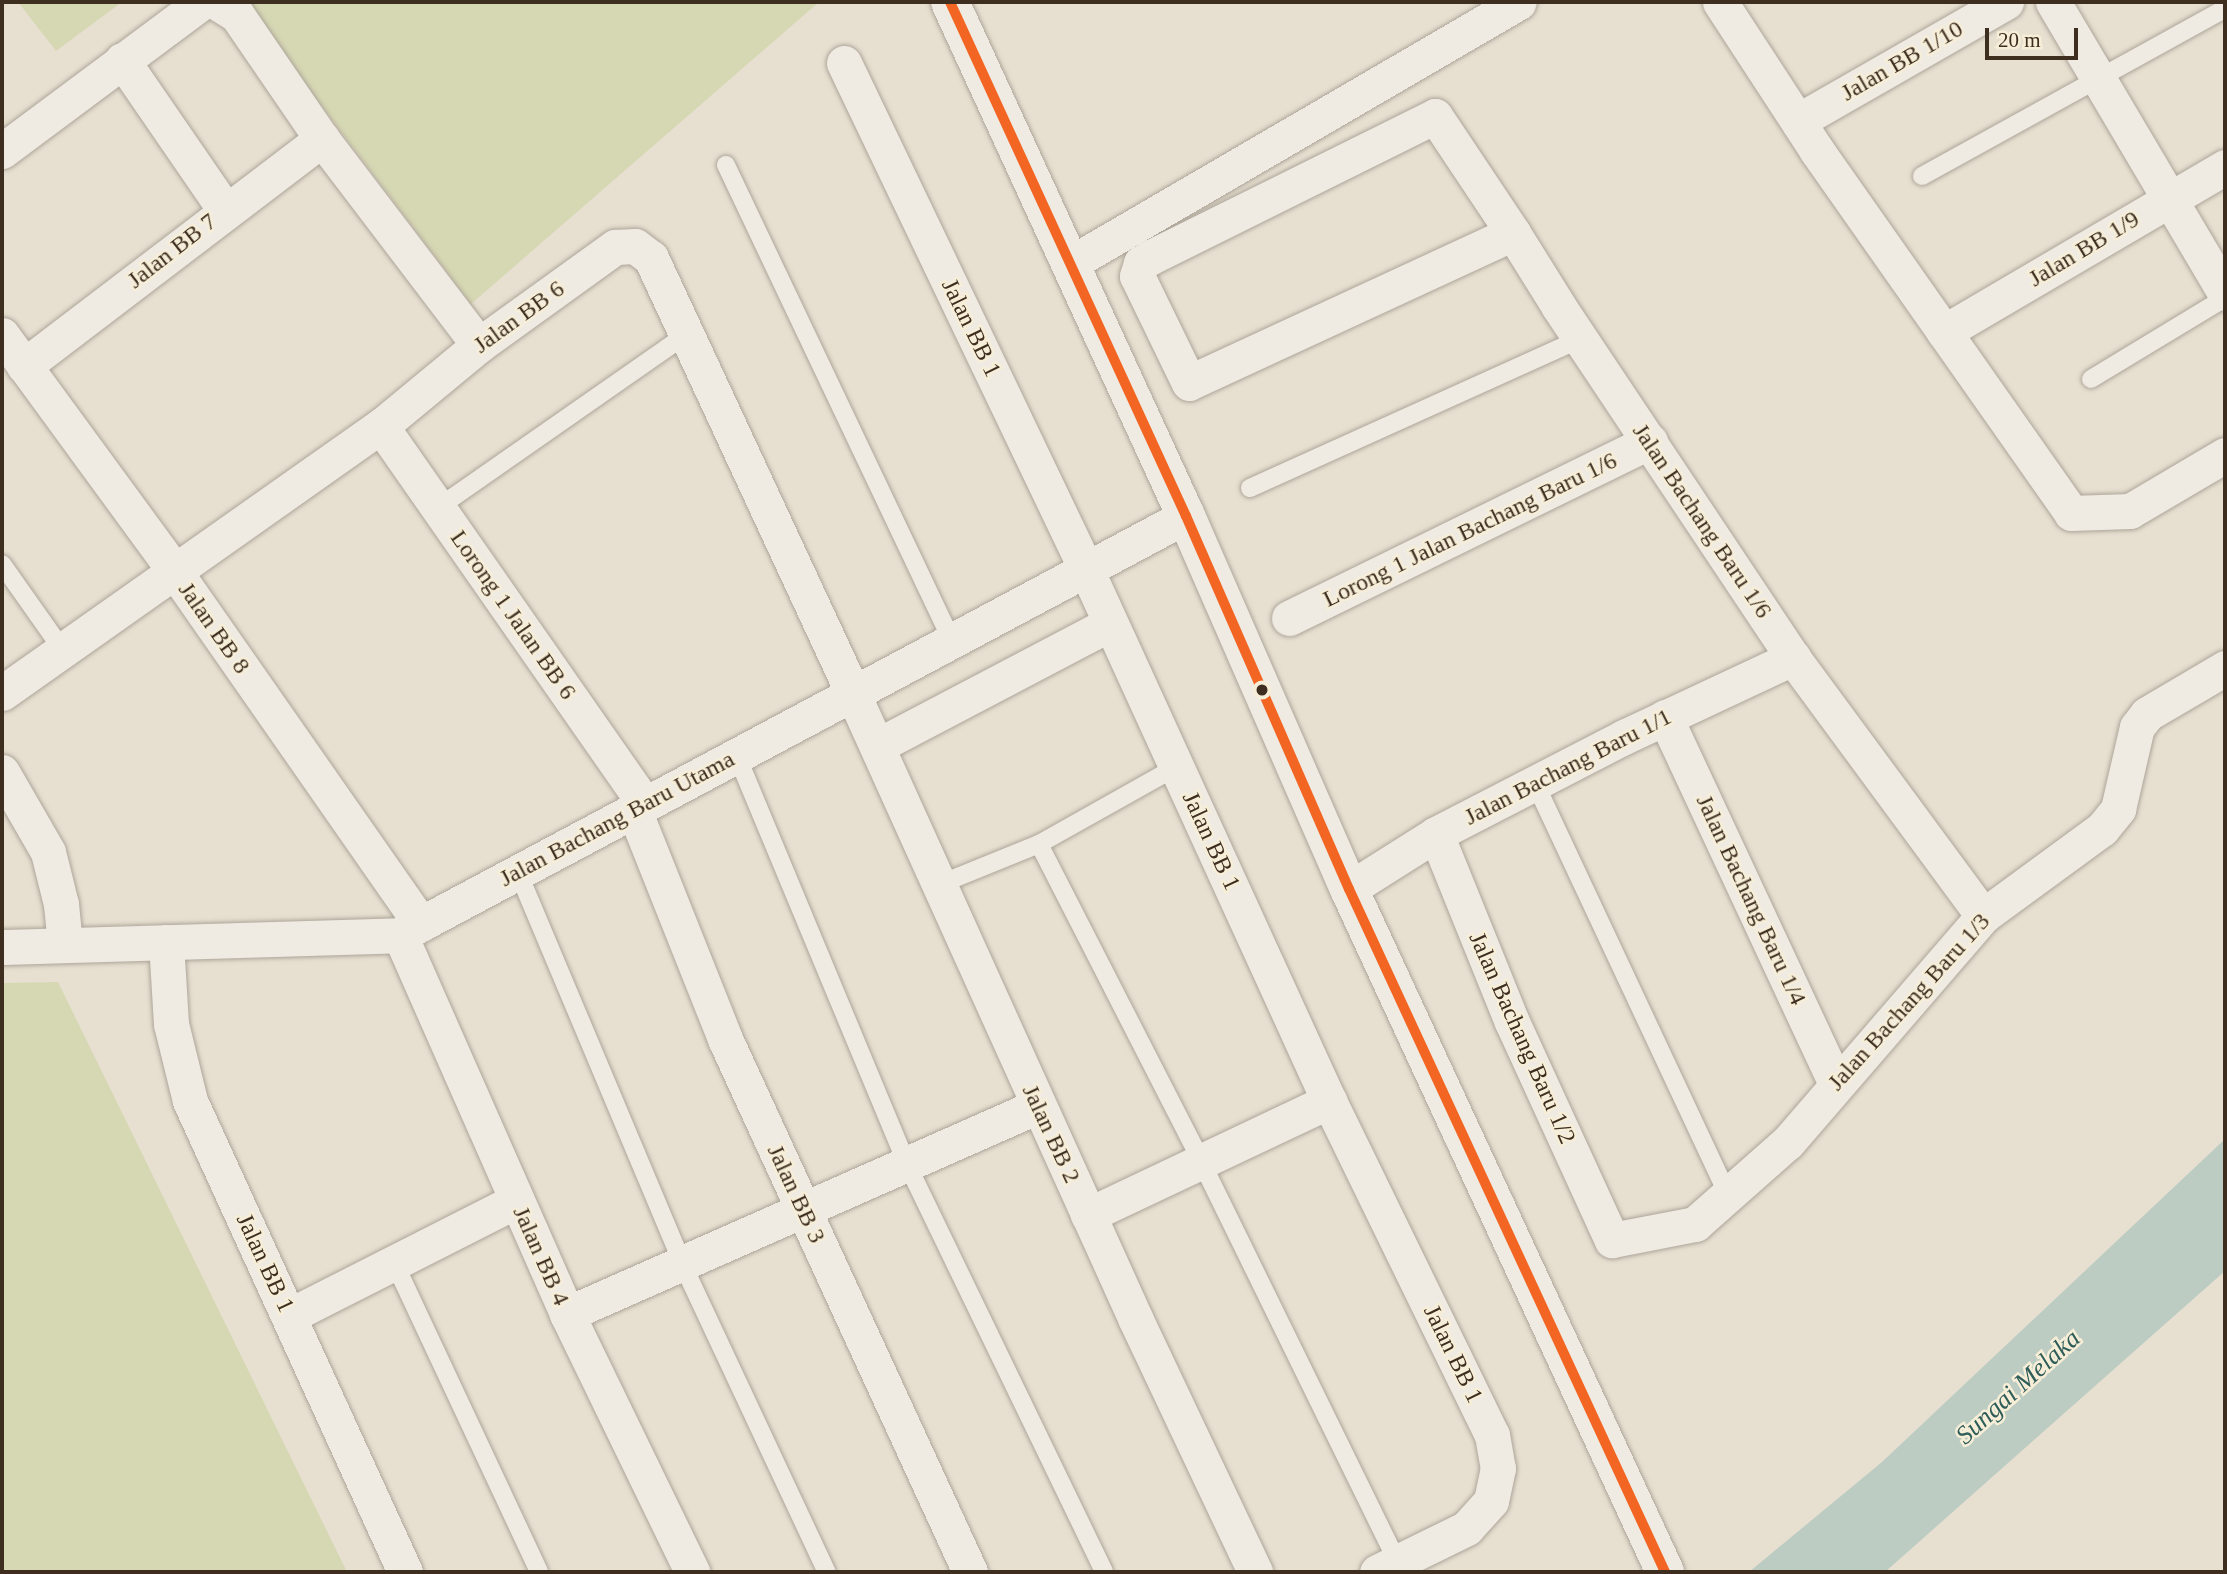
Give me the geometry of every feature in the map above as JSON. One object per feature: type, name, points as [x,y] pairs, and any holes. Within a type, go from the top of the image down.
[{"type":"street","points":[[2,150],[202,2]]},
{"type":"street","points":[[216,2],[237,15],[322,139],[479,345]]},
{"type":"street","points":[[950,2],[1186,516],[1349,889],[1665,1572]]},
{"type":"street","points":[[1071,263],[1519,2]]},
{"type":"street","points":[[1720,2],[1798,121],[2071,513],[2130,511],[2225,455]]},
{"type":"street","name":"Jalan BB 1/10","points":[[1798,121],[2006,2]]},
{"type":"street","points":[[2053,2],[2225,293]]},
{"type":"street","points":[[122,60],[225,210]]},
{"type":"street","name":"Jalan BB 1","points":[[844,63],[1086,569],[1329,1101],[1492,1435],[1498,1468],[1491,1501],[1467,1528],[1387,1568]]},
{"type":"street","name":"Jalan Bachang Baru 1/6","points":[[1513,233],[1189,383],[1137,276],[1142,263],[1434,116],[1513,233],[1580,339],[1793,658],[1983,916]]},
{"type":"street","name":"Jalan BB 7","points":[[24,366],[225,210],[322,139]]},
{"type":"street","name":"Jalan BB 1/9","points":[[1944,332],[2225,167]]},
{"type":"street","name":"Jalan BB 6","points":[[2,693],[64,652],[381,426],[479,345],[615,247],[635,246],[652,258],[853,694]]},
{"type":"street","name":"Jalan BB 8","points":[[2,335],[176,573],[411,929]]},
{"type":"street","name":"Lorong 1 Jalan BB 6","points":[[381,426],[439,507],[640,807]]},
{"type":"street","name":"Lorong 1 Jalan Bachang Baru 1/6","points":[[1289,618],[1650,441]]},
{"type":"street","name":"Jalan Bachang Baru Utama","points":[[2,947],[166,942],[411,929],[1186,516]]},
{"type":"street","points":[[877,746],[1109,624]]},
{"type":"street","name":"Jalan Bachang Baru 1/1","points":[[1349,889],[1436,834],[1665,718],[1793,658]]},
{"type":"street","name":"Jalan Bachang Baru 1/3","points":[[1612,1240],[1695,1224],[1788,1142],[1836,1083],[1983,916],[2102,829],[2118,809],[2137,727],[2147,714],[2225,668]]},
{"type":"street","name":"Jalan BB 2","points":[[853,694],[1038,1107],[1255,1572]]},
{"type":"street","name":"Jalan Bachang Baru 1/4","points":[[1665,718],[1836,1083]]},
{"type":"street","points":[[2,772],[48,852],[61,904],[65,945]]},
{"type":"street","name":"Jalan BB 3","points":[[640,807],[725,1039],[970,1572]]},
{"type":"street","name":"Jalan Bachang Baru 1/2","points":[[1436,834],[1512,1022],[1612,1240]]},
{"type":"street","name":"Jalan BB 4","points":[[411,929],[516,1200],[567,1314],[692,1572]]},
{"type":"street","name":"Jalan BB 1","points":[[166,942],[171,1024],[190,1101],[405,1572]]},
{"type":"street","points":[[1088,1214],[1329,1101]]},
{"type":"street","points":[[567,1314],[1038,1107]]},
{"type":"street","points":[[289,1316],[516,1200]]},
{"type":"lane","points":[[1922,176],[2225,9]]},
{"type":"lane","points":[[726,165],[952,641]]},
{"type":"lane","points":[[2091,379],[2225,298]]},
{"type":"lane","points":[[439,507],[686,335]]},
{"type":"lane","points":[[1250,488],[1580,339]]},
{"type":"lane","points":[[2,564],[64,652]]},
{"type":"lane","points":[[737,756],[907,1164],[1104,1572]]},
{"type":"lane","points":[[938,885],[1038,844],[1176,767]]},
{"type":"lane","points":[[1535,783],[1728,1195]]},
{"type":"lane","points":[[1038,844],[1201,1161],[1387,1568]]},
{"type":"lane","points":[[518,872],[682,1263],[827,1572]]},
{"type":"lane","points":[[394,1262],[539,1572]]},
{"type":"green space","points":[[18,2],[122,2],[56,51]]},
{"type":"green space","points":[[243,2],[819,2],[471,304]]},
{"type":"green space","points":[[58,982],[347,1572],[2,1572],[2,983]]},
{"type":"water","name":"Sungai Melaka","points":[[2225,1139],[2225,1271],[1885,1572],[1749,1572],[1882,1462]]},
{"type":"transit line","points":[[950,2],[1186,516],[1349,889],[1665,1572]]}]
